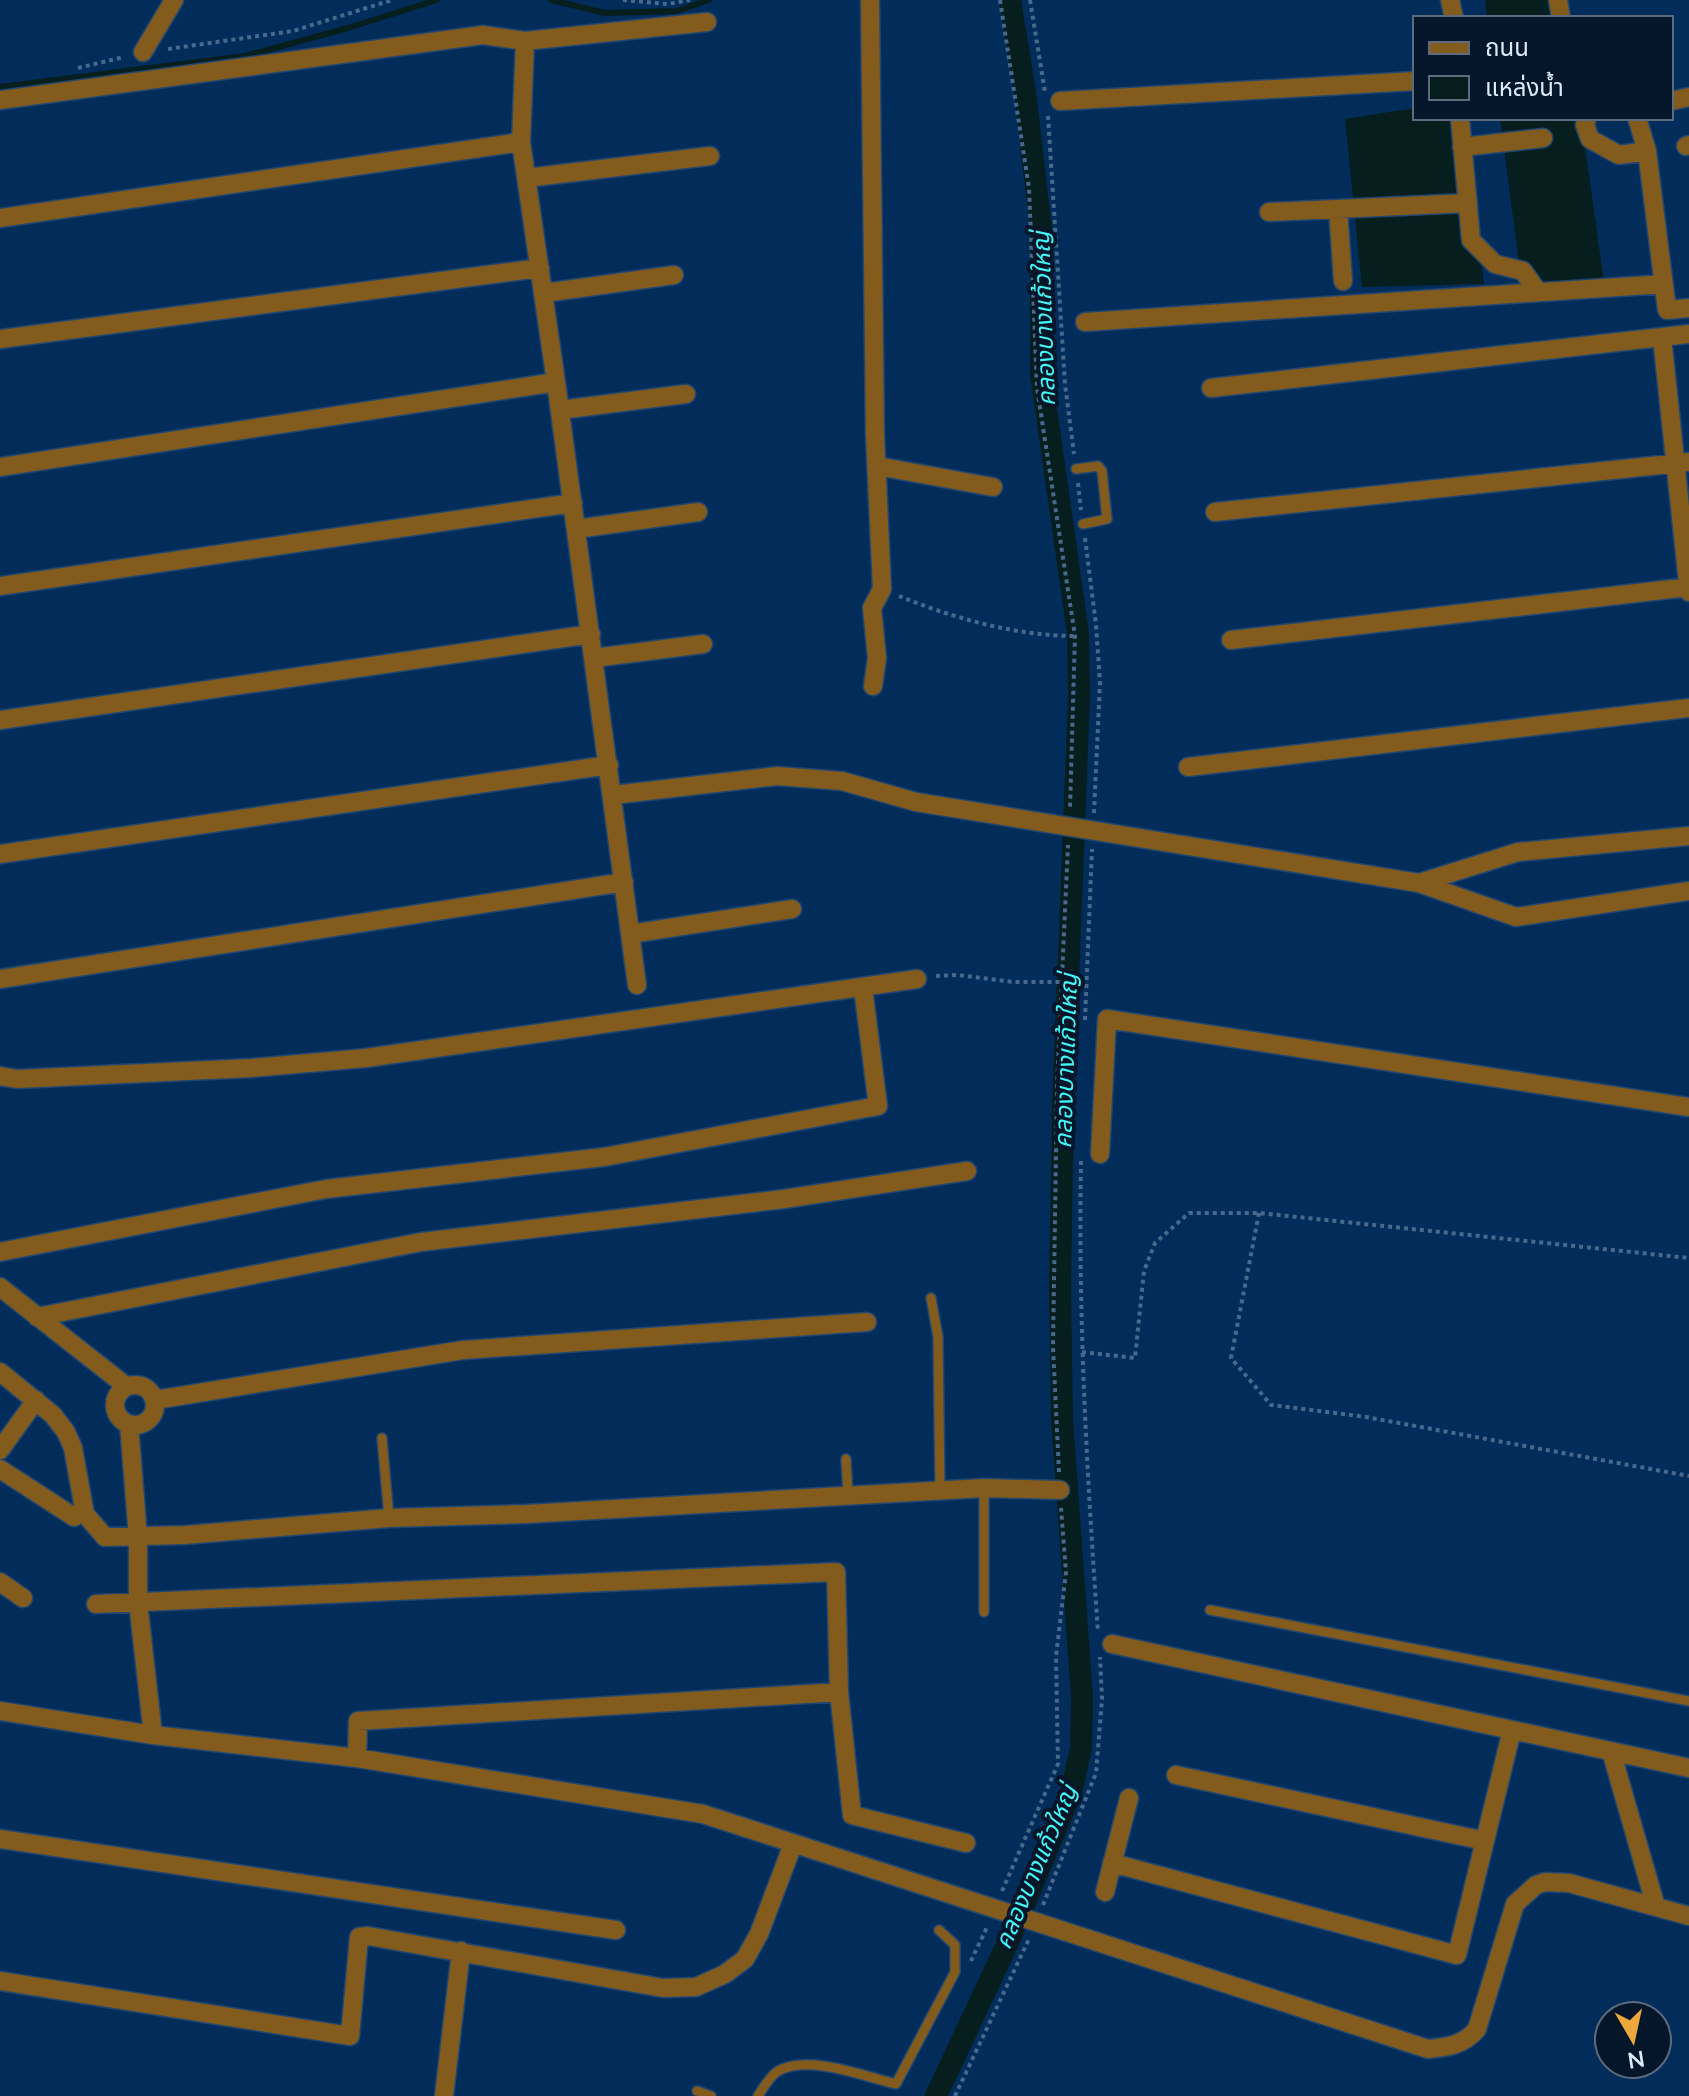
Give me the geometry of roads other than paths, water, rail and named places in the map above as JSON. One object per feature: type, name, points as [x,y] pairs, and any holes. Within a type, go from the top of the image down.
[{"type":"street","points":[[143,52],[174,0]]},
{"type":"street","points":[[870,0],[877,466],[882,589],[872,614],[877,658],[873,686]]},
{"type":"street","points":[[0,100],[483,35],[525,41],[707,22]]},
{"type":"street","points":[[525,41],[521,142],[637,985]]},
{"type":"street","points":[[1060,101],[1413,81]]},
{"type":"street","points":[[1460,120],[1471,240],[1495,264],[1523,271],[1538,292]]},
{"type":"street","points":[[1586,120],[1590,139],[1619,155],[1647,151]]},
{"type":"street","points":[[1638,120],[1647,151],[1667,310],[1689,308]]},
{"type":"street","points":[[1462,147],[1543,138]]},
{"type":"street","points":[[0,218],[521,142]]},
{"type":"street","points":[[526,178],[710,156]]},
{"type":"street","points":[[1269,212],[1468,203]]},
{"type":"street","points":[[1338,209],[1343,281]]},
{"type":"street","points":[[0,339],[540,268]]},
{"type":"street","points":[[544,293],[674,275]]},
{"type":"street","points":[[1085,322],[1664,284]]},
{"type":"street","points":[[1211,388],[1689,334]]},
{"type":"street","points":[[1231,640],[1689,589],[1682,463],[1662,337]]},
{"type":"street","points":[[0,467],[556,382]]},
{"type":"street","points":[[560,410],[686,394]]},
{"type":"street","points":[[1215,512],[1682,463]]},
{"type":"street","points":[[877,466],[993,487]]},
{"type":"street","points":[[0,586],[573,503]]},
{"type":"street","points":[[576,529],[698,512]]},
{"type":"street","points":[[0,720],[591,634]]},
{"type":"street","points":[[594,658],[703,644]]},
{"type":"street","points":[[1188,767],[1689,708]]},
{"type":"street","points":[[0,854],[609,765]]},
{"type":"street","points":[[613,795],[777,776],[842,781],[916,802],[1419,883],[1516,917],[1689,891]]},
{"type":"street","points":[[1419,883],[1518,852],[1689,836]]},
{"type":"street","points":[[0,979],[624,882]]},
{"type":"street","points":[[630,934],[792,909]]},
{"type":"street","points":[[0,1076],[17,1079],[251,1068],[366,1058],[917,979]]},
{"type":"street","points":[[0,1252],[326,1189],[604,1157],[878,1106],[864,996]]},
{"type":"street","points":[[1100,1154],[1107,1019],[1689,1107]]},
{"type":"street","points":[[37,1317],[421,1242],[784,1199],[967,1171]]},
{"type":"street","points":[[0,1287],[126,1386]]},
{"type":"street","points":[[155,1400],[463,1350],[867,1322]]},
{"type":"street","points":[[0,1372],[53,1415],[73,1448],[85,1514],[105,1537],[389,1518],[526,1514],[984,1488],[1060,1490]]},
{"type":"street","points":[[126,1386],[147,1388],[155,1400],[151,1417],[141,1424],[122,1421],[115,1410],[116,1396],[126,1386]]},
{"type":"street","points":[[0,1450],[36,1400]]},
{"type":"street","points":[[129,1424],[138,1537],[138,1602],[153,1735]]},
{"type":"street","points":[[0,1469],[74,1517]]},
{"type":"street","points":[[96,1604],[836,1572],[839,1692],[852,1815],[966,1843]]},
{"type":"street","points":[[0,1582],[23,1598]]},
{"type":"street","points":[[1103,1647],[1689,1768]]},
{"type":"street","points":[[357,1758],[358,1721],[839,1692]]},
{"type":"street","points":[[0,1711],[153,1735],[357,1758],[703,1814],[1428,2049],[1456,2045],[1468,2040],[1477,2029],[1515,1904],[1536,1885],[1545,1882],[1569,1883],[1689,1916]]},
{"type":"street","points":[[1112,1863],[1457,1955],[1512,1730]]},
{"type":"street","points":[[1611,1751],[1656,1907]]},
{"type":"street","points":[[1176,1775],[1485,1841]]},
{"type":"street","points":[[1105,1892],[1129,1798]]},
{"type":"street","points":[[0,1839],[616,1930]]},
{"type":"street","points":[[0,1981],[350,2036],[359,1937],[461,1951],[663,1988],[696,1987],[725,1974],[745,1959],[759,1934],[793,1844]]},
{"type":"street","points":[[444,2096],[461,1951]]},
{"type":"lane","points":[[1076,469],[1098,466],[1102,471],[1107,519],[1083,524]]},
{"type":"lane","points":[[931,1298],[938,1337],[940,1491]]},
{"type":"lane","points":[[382,1438],[389,1518]]},
{"type":"lane","points":[[846,1459],[848,1495]]},
{"type":"lane","points":[[984,1488],[984,1612]]},
{"type":"lane","points":[[1210,1610],[1689,1701]]},
{"type":"lane","points":[[758,2096],[776,2072],[801,2064],[896,2084],[955,1972],[955,1945],[939,1930]]},
{"type":"lane","points":[[697,2091],[711,2096]]},
{"type":"water","points":[[1485,0],[1564,0],[1567,16],[1487,16]]},
{"type":"water","points":[[1413,108],[1413,120],[1463,120],[1484,284],[1362,287],[1345,119]]},
{"type":"water","points":[[1500,120],[1581,120],[1604,282],[1522,286]]},
{"type":"waterway","points":[[0,87],[245,56],[437,0]]},
{"type":"waterway","points":[[551,0],[605,13],[677,11],[709,0]]},
{"type":"waterway","name":"คลองบางแก้วใหญ่","points":[[936,2096],[1011,1936],[1071,1793],[1081,1748],[1082,1697],[1062,1420],[1060,1287],[1063,1109],[1079,698],[1078,633],[1041,374],[1041,229],[1025,92],[1010,0]]}]
